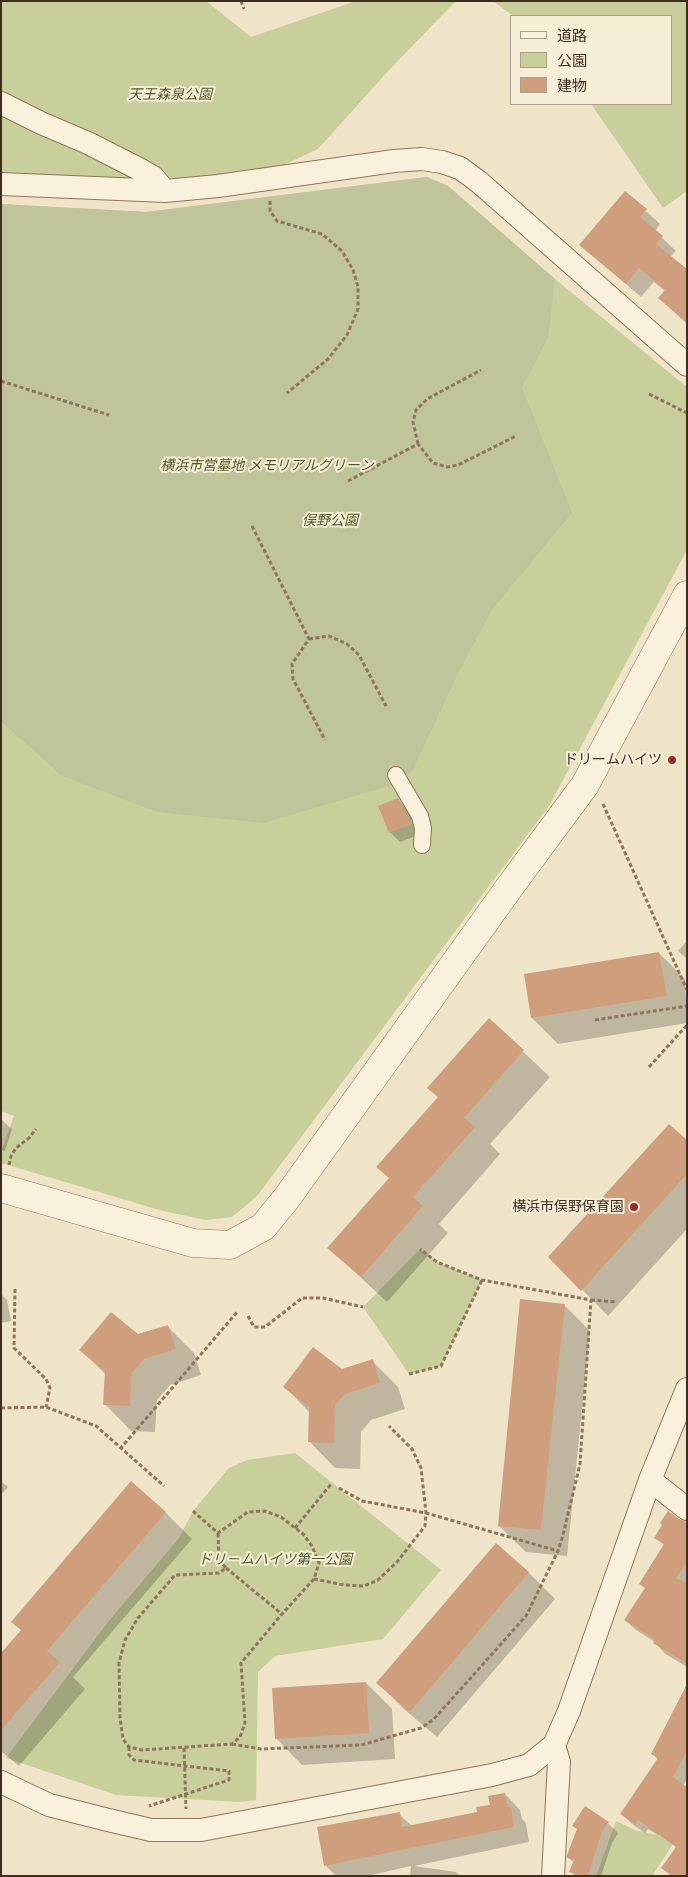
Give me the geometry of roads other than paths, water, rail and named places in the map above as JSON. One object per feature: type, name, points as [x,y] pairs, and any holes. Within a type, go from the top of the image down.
[{"type":"street","points":[[1,102],[18,112],[88,143],[140,169],[153,178],[165,191]]},
{"type":"street","points":[[1,184],[165,191],[218,186],[394,161],[422,159],[442,162],[460,168],[479,182],[687,365]]},
{"type":"street","points":[[5,1177],[193,1243],[230,1245],[263,1228],[286,1199],[510,885],[585,785],[687,595]]},
{"type":"street","points":[[396,775],[420,816],[423,828],[422,845]]},
{"type":"street","points":[[1,1782],[49,1805],[151,1830],[201,1830],[492,1775],[529,1765],[554,1745],[569,1711],[650,1480],[687,1389]]},
{"type":"street","points":[[650,1480],[687,1509]]},
{"type":"street","points":[[554,1745],[559,1762],[554,1876]]},
{"type":"place","name":"ドリームハイツ","points":[[672,760]]},
{"type":"place","name":"横浜市俣野保育園","points":[[634,1207]]},
{"type":"park label","name":"天王森泉公園","points":[[170,95]]},
{"type":"park label","name":"横浜市営墓地 メモリアルグリーン","points":[[267,466]]},
{"type":"park label","name":"俣野公園","points":[[330,521]]},
{"type":"park label","name":"ドリ－ムハイツ第一公園","points":[[275,1560]]}]
